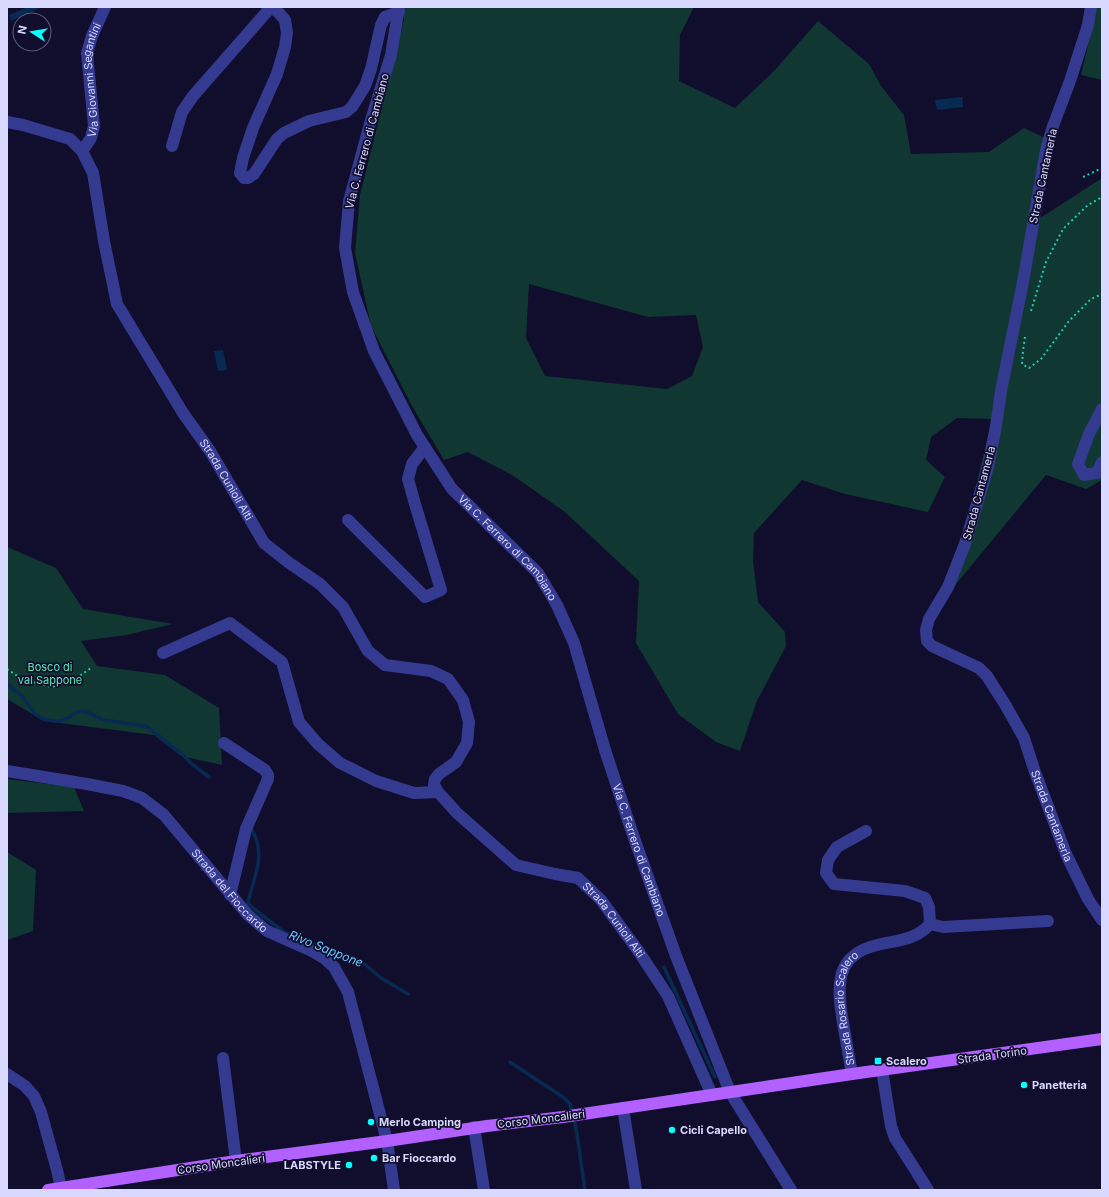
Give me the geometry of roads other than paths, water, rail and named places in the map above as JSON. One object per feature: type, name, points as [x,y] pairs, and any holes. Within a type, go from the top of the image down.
[{"type":"main road","name":"Strada Torino","points":[[712,1095],[1102,1039]]},
{"type":"main road","name":"Corso Moncalieri","points":[[48,1190],[102,1186],[236,1162],[474,1127],[563,1118],[712,1095]]},
{"type":"street","name":"Via Giovanni Segantini","points":[[82,151],[90,138],[94,126],[87,53],[92,36],[105,7]]},
{"type":"street","points":[[172,146],[182,112],[193,96],[271,7],[285,20],[287,33],[286,40],[277,74],[253,128],[243,158],[240,173],[244,178],[248,178],[254,174],[277,139],[284,133],[309,121],[346,112],[352,107],[365,86],[381,25],[385,17],[399,9]]},
{"type":"street","name":"Strada Cantamerla","points":[[1092,7],[1088,25],[1070,81],[1053,126],[1046,150],[988,467],[965,544],[948,587],[929,619],[926,630],[927,641],[932,646],[979,668],[987,676],[1006,706],[1024,738],[1035,772],[1066,854],[1088,899],[1102,920]]},
{"type":"street","name":"Via C. Ferrero di Cambiano","points":[[399,9],[391,55],[349,201],[345,248],[354,292],[374,351],[417,435],[452,489],[538,572],[557,605],[574,643],[605,750],[633,835],[676,956],[730,1092]]},
{"type":"street","name":"Strada Cunioli Alti","points":[[7,122],[24,125],[70,139],[82,151],[93,173],[104,241],[117,304],[183,413],[210,451],[264,543],[320,584],[343,607],[368,652],[385,666],[431,671],[448,679],[462,700],[469,722],[467,743],[456,762],[439,774],[435,779],[434,785],[438,792],[457,813],[516,865],[578,878],[601,900],[640,952],[668,996],[712,1095]]},
{"type":"street","points":[[1102,409],[1089,434],[1078,464],[1084,475],[1097,473],[1102,462]]},
{"type":"street","points":[[348,520],[425,597],[441,590],[408,479],[412,464],[425,447]]},
{"type":"street","points":[[162,653],[230,622],[282,662],[299,722],[318,744],[340,763],[376,781],[414,792],[438,792]]},
{"type":"street","points":[[224,743],[264,770],[268,775],[268,779],[246,829],[230,895]]},
{"type":"street","name":"Strada del Fioccardo","points":[[7,771],[123,791],[142,798],[164,815],[248,915],[267,931],[312,951],[324,958],[334,967],[348,992],[387,1141]]},
{"type":"street","points":[[866,831],[837,847],[828,860],[826,873],[834,884],[905,891],[925,898],[929,907],[930,924],[943,927],[1048,921]]},
{"type":"street","name":"Strada Rosario Scalero","points":[[852,1074],[840,1004],[839,982],[842,971],[850,959],[860,951],[876,945],[902,940],[924,930],[930,924]]},
{"type":"street","points":[[223,1058],[236,1162]]},
{"type":"street","points":[[882,1070],[891,1126],[895,1138],[928,1190]]},
{"type":"street","points":[[7,1074],[25,1086],[34,1096],[41,1112],[61,1188]]},
{"type":"street","points":[[730,1092],[791,1190]]},
{"type":"street","points":[[623,1108],[636,1190]]},
{"type":"street","points":[[474,1127],[484,1190]]},
{"type":"street","points":[[387,1141],[394,1190]]},
{"type":"water","points":[[28,7],[42,7],[31,12],[16,12]]},
{"type":"water","points":[[12,14],[11,21],[9,15]]},
{"type":"water","points":[[962,97],[963,107],[937,110],[935,100]]},
{"type":"water","points":[[223,350],[227,370],[218,371],[214,351]]},
{"type":"waterway","name":"Rivo Sappone","points":[[7,684],[23,697],[35,714],[43,719],[60,721],[81,711],[87,712],[104,720],[146,726],[209,777]]},
{"type":"waterway","name":"Rivo Sappone","points":[[252,830],[256,838],[259,857],[248,903],[284,932],[362,962],[381,978],[408,994]]},
{"type":"waterway","points":[[664,967],[715,1077]]},
{"type":"waterway","name":"Rivo Sappone","points":[[510,1062],[563,1097],[570,1104],[576,1128],[585,1190]]},
{"type":"place","name":"Scalero","points":[[878,1061]]},
{"type":"place","name":"Panetteria","points":[[1024,1085]]},
{"type":"place","name":"Merlo Camping","points":[[371,1122]]},
{"type":"place","name":"Cicli Capello","points":[[672,1130]]},
{"type":"place","name":"Bar Fioccardo","points":[[374,1158]]},
{"type":"place","name":"LABSTYLE","points":[[349,1165]]},
{"type":"park label","name":"Bosco di val Sappone","points":[[50,673]]}]
